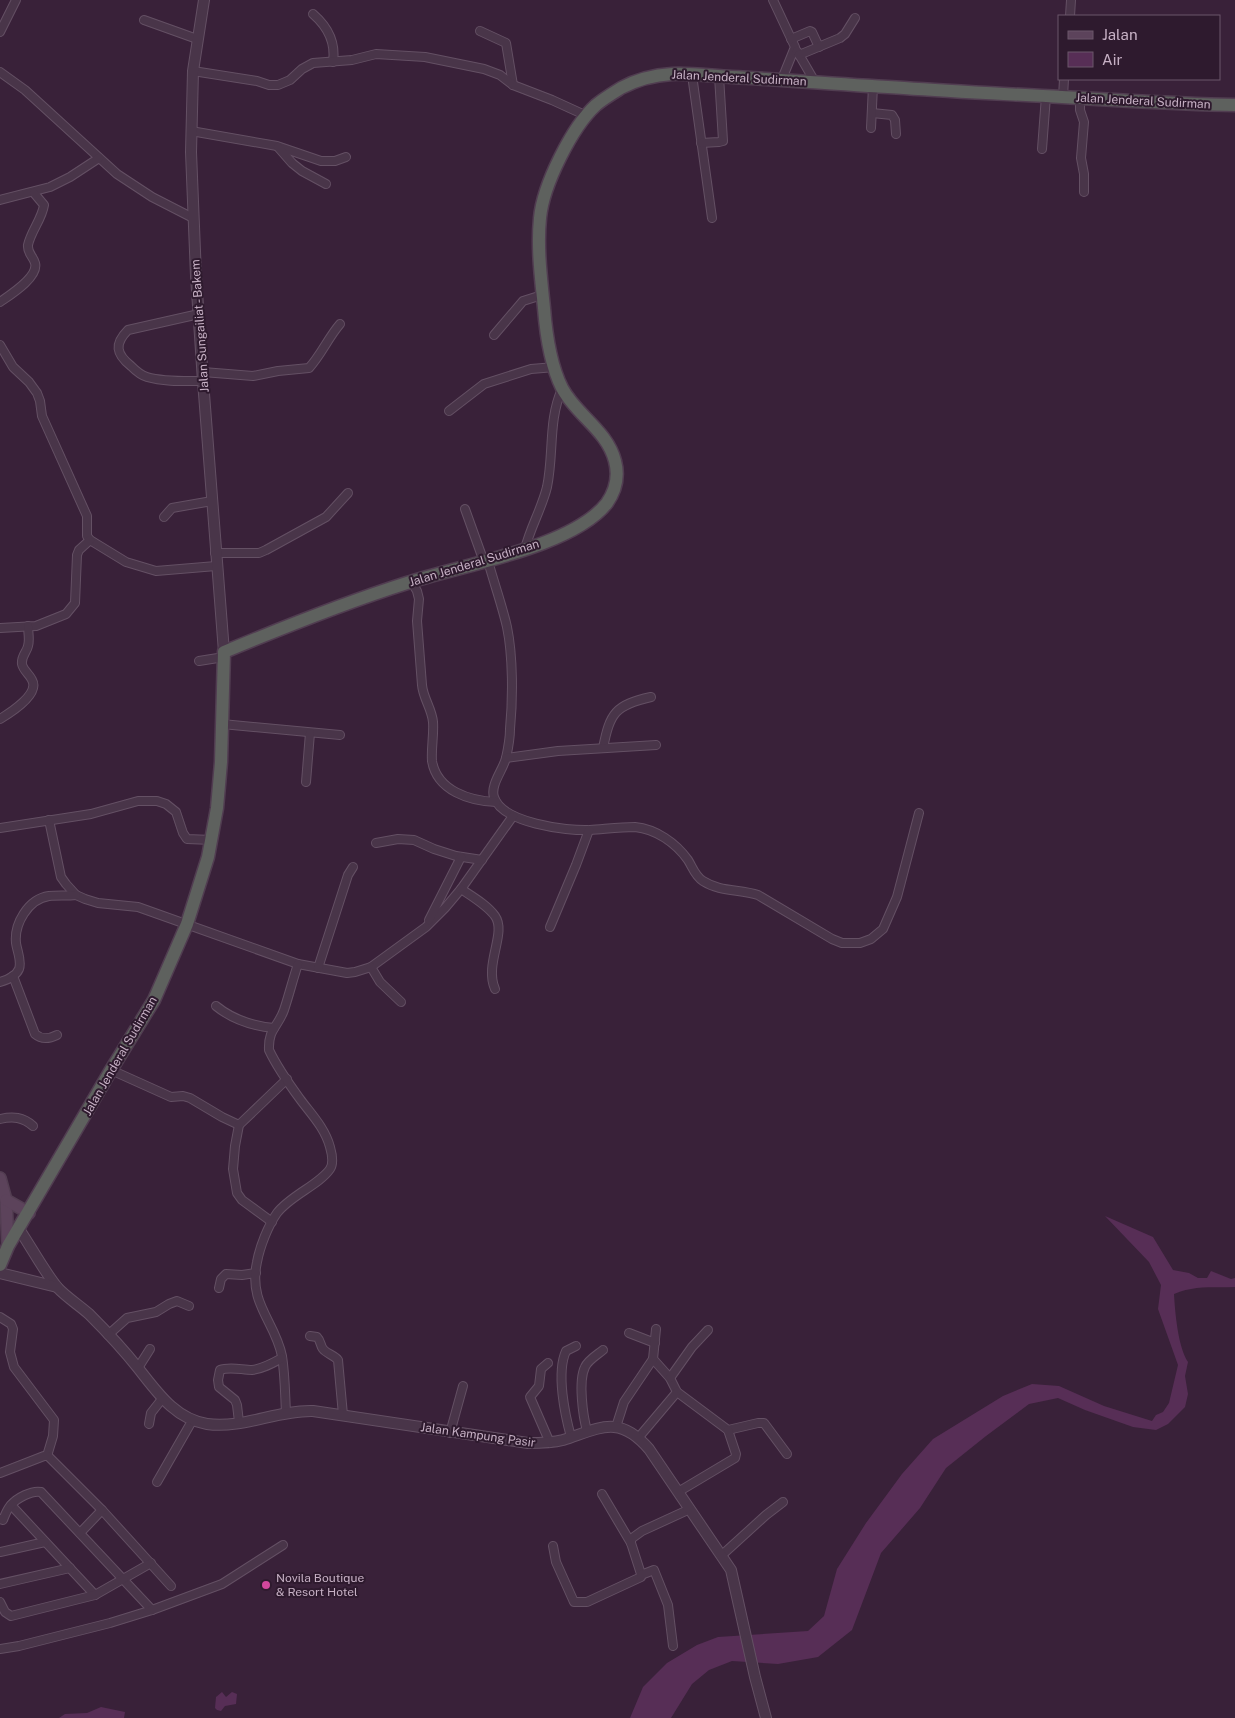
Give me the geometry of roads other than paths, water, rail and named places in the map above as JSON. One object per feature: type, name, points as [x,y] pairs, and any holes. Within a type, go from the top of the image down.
[{"type":"highway","name":"Jalan Jenderal Sudirman","points":[[0,1265],[8,1246],[154,1000],[187,924],[212,840],[218,808],[222,762],[224,655],[316,614],[411,581],[486,562],[550,540],[592,518],[604,507],[614,492],[617,476],[614,458],[608,445],[562,389],[555,367],[547,332],[538,242],[540,214],[544,197],[563,152],[587,116],[598,104],[623,87],[645,79],[671,74],[782,79],[1080,98],[1235,105]]},
{"type":"main road","points":[[0,1178],[6,1200],[8,1246]]},
{"type":"main road","points":[[6,1200],[29,1213]]},
{"type":"street","points":[[0,32],[16,0]]},
{"type":"street","name":"Jalan Sungailiat - Bakem","points":[[204,0],[193,71],[191,131],[199,314],[224,655]]},
{"type":"street","points":[[774,0],[791,39],[814,82]]},
{"type":"street","points":[[1070,15],[1071,0]]},
{"type":"street","points":[[313,14],[320,20],[332,38],[335,52],[333,62]]},
{"type":"street","points":[[797,51],[819,47],[845,34],[856,18]]},
{"type":"street","points":[[144,20],[197,39]]},
{"type":"street","points":[[480,31],[506,43],[513,85]]},
{"type":"street","points":[[791,39],[810,31],[819,47]]},
{"type":"street","points":[[782,79],[797,51]]},
{"type":"street","points":[[193,71],[278,85],[290,80],[302,69],[313,63],[352,60],[376,54],[425,56],[484,69],[500,75],[513,85],[587,116]]},
{"type":"street","points":[[0,72],[24,90],[117,174],[152,197],[194,218]]},
{"type":"street","points":[[692,75],[712,218]]},
{"type":"street","points":[[701,143],[723,141],[719,76]]},
{"type":"street","points":[[1063,97],[1064,80]]},
{"type":"street","points":[[872,128],[873,86]]},
{"type":"street","points":[[1042,149],[1046,96]]},
{"type":"street","points":[[1080,98],[1080,110],[1084,122],[1081,158],[1084,174],[1084,192]]},
{"type":"street","points":[[872,113],[892,115],[895,120],[896,134]]},
{"type":"street","points":[[191,131],[277,146],[321,161],[335,161],[346,156]]},
{"type":"street","points":[[277,146],[302,171],[326,184]]},
{"type":"street","points":[[0,200],[34,193],[50,187],[70,177],[99,158]]},
{"type":"street","points":[[0,302],[21,287],[36,268],[28,246],[34,228],[43,213],[44,205],[34,193]]},
{"type":"street","points":[[494,335],[523,301],[542,295]]},
{"type":"street","points":[[199,314],[128,330],[122,336],[119,344],[119,353],[136,371],[148,378],[179,381],[203,376],[253,376],[309,368],[340,324]]},
{"type":"street","points":[[0,344],[13,367],[37,393],[42,416],[88,516],[87,536],[90,540],[126,562],[156,571],[216,566]]},
{"type":"street","points":[[449,411],[484,384],[531,370],[555,367]]},
{"type":"street","points":[[525,548],[546,489],[550,467],[552,429],[557,401],[562,389]]},
{"type":"street","points":[[216,553],[259,553],[266,550],[326,517],[348,492]]},
{"type":"street","points":[[164,517],[172,508],[212,501]]},
{"type":"street","points":[[465,509],[486,562],[507,626],[510,652],[510,728],[506,758],[493,789],[493,796],[496,802],[513,816],[532,823],[567,829],[589,830],[636,827],[652,831],[668,839],[687,859],[697,876],[705,882],[720,888],[758,895],[832,939],[850,944],[872,939],[883,929],[897,897],[919,812]]},
{"type":"street","points":[[0,628],[39,625],[66,614],[75,602],[77,555],[79,550],[90,540]]},
{"type":"street","points":[[411,581],[417,592],[418,599],[417,621],[423,692],[433,720],[432,762],[444,784],[454,792],[480,800],[496,802]]},
{"type":"street","points":[[0,719],[27,698],[34,689],[33,681],[22,664],[22,658],[28,644],[28,626]]},
{"type":"street","points":[[199,661],[224,655]]},
{"type":"street","points":[[603,748],[607,728],[619,708],[629,702],[651,697]]},
{"type":"street","points":[[222,724],[340,735]]},
{"type":"street","points":[[306,782],[310,732]]},
{"type":"street","points":[[506,758],[603,748],[656,745]]},
{"type":"street","points":[[0,828],[91,814],[138,801],[158,800],[176,812],[187,839],[212,840]]},
{"type":"street","points":[[0,982],[13,976],[19,969],[20,959],[16,943],[16,930],[21,918],[30,907],[45,897],[76,895],[98,903],[138,907],[298,964],[346,973],[372,967],[426,927],[461,890],[513,816]]},
{"type":"street","points":[[49,820],[61,877],[76,895]]},
{"type":"street","points":[[550,927],[589,830]]},
{"type":"street","points":[[376,844],[398,839],[414,840],[434,849],[482,860]]},
{"type":"street","points":[[426,927],[460,856]]},
{"type":"street","points":[[318,968],[348,875],[353,867]]},
{"type":"street","points":[[461,890],[487,908],[496,917],[499,924],[491,968],[492,982],[495,988]]},
{"type":"street","points":[[286,1413],[282,1358],[276,1339],[259,1303],[255,1282],[257,1262],[272,1222],[278,1212],[294,1196],[329,1170],[332,1162],[330,1146],[318,1122],[287,1079],[270,1050],[269,1041],[274,1028],[284,1012],[298,964]]},
{"type":"street","points":[[372,967],[380,982],[401,1002]]},
{"type":"street","points":[[13,976],[35,1034],[46,1039],[57,1035]]},
{"type":"street","points":[[216,1006],[224,1013],[239,1020],[274,1028]]},
{"type":"street","points":[[111,1070],[171,1096],[190,1098],[222,1117],[240,1125]]},
{"type":"street","points":[[272,1222],[242,1200],[237,1193],[233,1169],[235,1146],[240,1125],[287,1079]]},
{"type":"street","points":[[0,1119],[25,1119],[33,1126]]},
{"type":"street","name":"Jalan Kampung Pasir","points":[[19,1229],[57,1287],[89,1314],[138,1368],[162,1399],[182,1415],[192,1420],[220,1425],[301,1410],[528,1443],[550,1443],[602,1427],[622,1428],[639,1437],[650,1449],[731,1570],[766,1718]]},
{"type":"street","name":"Jalan Kampung Pasir","points":[[0,1273],[57,1287]]},
{"type":"street","points":[[219,1288],[221,1279],[226,1274],[242,1275],[256,1273]]},
{"type":"street","points":[[108,1335],[128,1318],[156,1312],[177,1301],[189,1306]]},
{"type":"street","points":[[0,1317],[13,1327],[10,1352],[14,1367],[54,1420],[53,1436],[47,1456]]},
{"type":"street","points":[[616,1427],[624,1402],[653,1359],[656,1329]]},
{"type":"street","points":[[670,1378],[692,1347],[708,1330]]},
{"type":"street","points":[[629,1333],[655,1344]]},
{"type":"street","points":[[310,1336],[317,1337],[321,1341],[322,1348],[338,1360],[343,1415]]},
{"type":"street","points":[[571,1437],[565,1413],[562,1369],[566,1352],[576,1346]]},
{"type":"street","points":[[138,1368],[150,1349]]},
{"type":"street","points":[[586,1431],[582,1402],[583,1372],[588,1363],[603,1350]]},
{"type":"street","points":[[238,1422],[235,1400],[219,1388],[218,1373],[220,1370],[228,1368],[258,1369],[282,1358]]},
{"type":"street","points":[[653,1359],[670,1378],[677,1392],[728,1430],[736,1454],[734,1458],[678,1492]]},
{"type":"street","points":[[548,1363],[541,1369],[538,1386],[530,1397],[550,1443]]},
{"type":"street","points":[[450,1433],[463,1386]]},
{"type":"street","points":[[639,1437],[677,1392]]},
{"type":"street","points":[[149,1424],[151,1413],[162,1399]]},
{"type":"street","points":[[157,1482],[192,1420]]},
{"type":"street","points":[[728,1430],[764,1423],[787,1454]]},
{"type":"street","points":[[0,1473],[47,1456]]},
{"type":"street","points":[[47,1456],[102,1510],[171,1586]]},
{"type":"street","points":[[1,1522],[11,1505],[35,1491],[41,1492],[152,1610]]},
{"type":"street","points":[[602,1494],[631,1543],[642,1575]]},
{"type":"street","points":[[722,1555],[783,1502]]},
{"type":"street","points":[[11,1505],[95,1596]]},
{"type":"street","points":[[631,1543],[631,1539],[642,1531],[690,1509]]},
{"type":"street","points":[[80,1533],[102,1510]]},
{"type":"street","points":[[0,1552],[45,1542]]},
{"type":"street","points":[[0,1649],[19,1646],[152,1610],[222,1584],[283,1545]]},
{"type":"street","points":[[553,1546],[556,1562],[574,1602],[587,1602],[654,1570],[668,1605],[673,1646]]},
{"type":"street","points":[[0,1602],[5,1612],[11,1616],[95,1596],[151,1563]]},
{"type":"street","points":[[0,1584],[70,1568]]},
{"type":"water","points":[[1105,1216],[1153,1237],[1173,1270],[1189,1273],[1198,1278],[1207,1278],[1211,1271],[1231,1279],[1235,1278],[1235,1287],[1197,1288],[1174,1294],[1179,1339],[1188,1362],[1185,1376],[1188,1394],[1185,1407],[1168,1424],[1156,1430],[1133,1427],[1058,1398],[1029,1404],[946,1468],[920,1508],[881,1553],[852,1630],[818,1657],[778,1664],[732,1661],[709,1670],[692,1684],[671,1718],[630,1718],[643,1687],[667,1663],[697,1645],[718,1637],[808,1631],[824,1616],[837,1569],[866,1523],[902,1474],[933,1439],[1003,1396],[1032,1384],[1059,1386],[1104,1406],[1152,1421],[1156,1415],[1163,1412],[1169,1403],[1178,1365],[1158,1309],[1161,1285],[1149,1262]]},
{"type":"water","points":[[222,1692],[226,1697],[232,1692],[237,1694],[236,1704],[225,1706],[221,1711],[215,1708],[216,1697]]},
{"type":"water","points":[[101,1707],[125,1712],[124,1718],[59,1718],[65,1714],[87,1713]]},
{"type":"place","name":"Novila Boutique & Resort Hotel","points":[[266,1585]]}]
